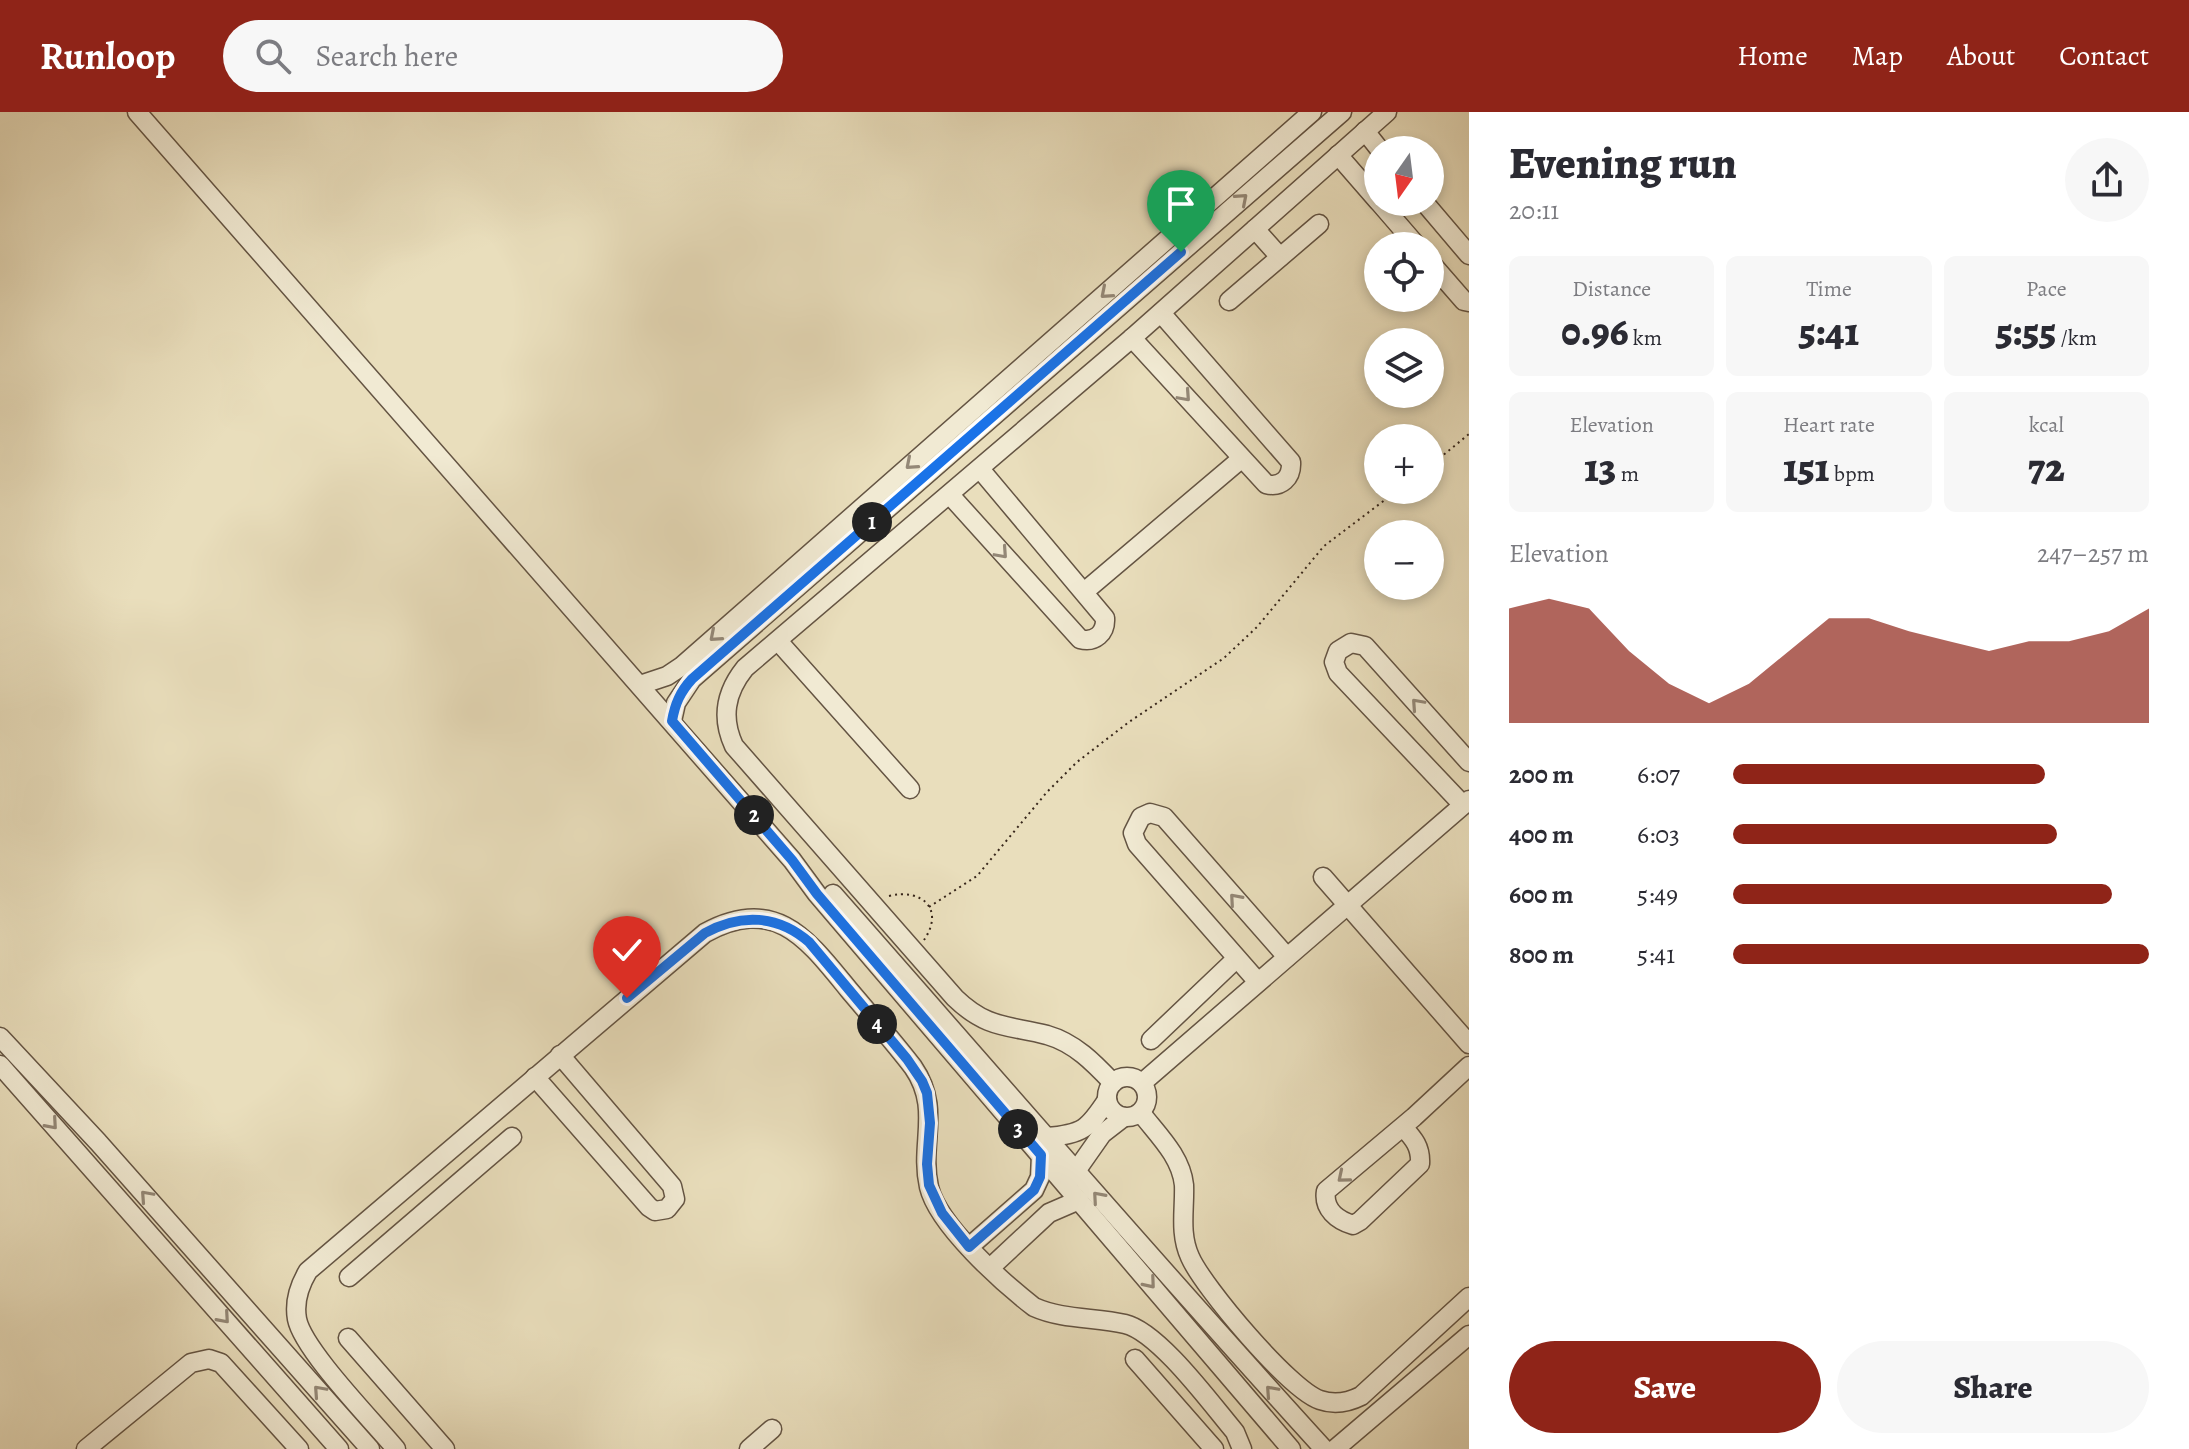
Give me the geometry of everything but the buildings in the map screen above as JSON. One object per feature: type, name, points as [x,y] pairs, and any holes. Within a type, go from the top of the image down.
[{"type":"street","points":[[137,112],[672,721],[1041,1155],[1071,1178],[1162,1272],[1324,1449]]},
{"type":"street","points":[[640,685],[667,676],[682,666],[1312,112]]},
{"type":"street","points":[[672,721],[680,694],[692,679],[1342,112]]},
{"type":"street","points":[[1387,112],[1161,313],[745,668],[736,679],[726,706],[728,733],[743,758],[955,998],[977,1016],[1005,1028],[1061,1041],[1089,1059],[1110,1091],[1113,1111],[1132,1115],[1169,1148],[1184,1183],[1182,1222],[1190,1257],[1233,1316],[1275,1364],[1310,1395],[1319,1400],[1340,1403],[1361,1396],[1469,1297]]},
{"type":"street","points":[[1365,131],[1369,136]]},
{"type":"street","points":[[1338,155],[1364,186]]},
{"type":"street","points":[[1390,216],[1405,232]]},
{"type":"street","points":[[1436,216],[1469,255]]},
{"type":"street","points":[[1229,301],[1319,224]]},
{"type":"street","points":[[1255,229],[1280,257]]},
{"type":"street","points":[[1444,278],[1464,301],[1469,302]]},
{"type":"street","points":[[1132,338],[1266,484],[1281,483],[1291,472],[1291,462],[1161,313]]},
{"type":"street","points":[[1084,592],[1241,459]]},
{"type":"street","points":[[950,495],[1080,639],[1090,640],[1103,632],[1105,618],[980,469]]},
{"type":"street","points":[[778,641],[910,789]]},
{"type":"street","points":[[1142,1083],[1466,803],[1338,673],[1334,662],[1338,651],[1351,643],[1365,646],[1469,762]]},
{"type":"street","points":[[1258,982],[1137,844],[1134,827],[1141,817],[1150,813],[1164,817],[1287,957]]},
{"type":"street","points":[[792,860],[826,886],[1047,1137],[1071,1178],[1079,1200],[1291,1449]]},
{"type":"street","points":[[1323,877],[1469,1044]]},
{"type":"street","points":[[396,1449],[304,1339],[297,1320],[297,1299],[303,1280],[315,1263],[705,933],[731,921],[745,919],[773,921],[809,942],[918,1074],[928,1104],[929,1185],[942,1213],[969,1247],[1025,1300],[1046,1312],[1123,1323],[1139,1330],[1160,1346],[1208,1399],[1235,1432],[1242,1449]]},
{"type":"street","points":[[1151,1040],[1236,959]]},
{"type":"street","points":[[0,1037],[98,1142],[370,1449]]},
{"type":"street","points":[[535,1077],[649,1207],[655,1211],[667,1209],[675,1199],[672,1186],[560,1055]]},
{"type":"street","points":[[0,1065],[339,1449]]},
{"type":"street","points":[[1403,1127],[1416,1141],[1421,1154],[1420,1164],[1360,1221],[1353,1225],[1341,1221],[1324,1200],[1326,1191],[1403,1127],[1469,1066]]},
{"type":"street","points":[[1047,1137],[1087,1128],[1110,1091],[1124,1077],[1142,1083]]},
{"type":"street","points":[[1071,1178],[1102,1134],[1132,1115],[1147,1100],[1142,1083]]},
{"type":"street","points":[[349,1277],[512,1137]]},
{"type":"street","points":[[969,1247],[1034,1190],[1040,1177],[1041,1155]]},
{"type":"street","points":[[407,1185],[428,1209]]},
{"type":"street","points":[[990,1268],[1049,1213],[1079,1200]]},
{"type":"street","points":[[1335,1449],[1469,1335]]},
{"type":"street","points":[[348,1338],[445,1449]]},
{"type":"street","points":[[86,1449],[191,1363],[209,1359],[226,1367],[299,1449]]},
{"type":"street","points":[[1135,1359],[1214,1449]]},
{"type":"street","points":[[369,1417],[398,1395]]},
{"type":"street","points":[[1185,1417],[1208,1399]]},
{"type":"street","points":[[749,1449],[772,1429]]},
{"type":"path","points":[[1444,455],[1469,434]]},
{"type":"path","points":[[929,907],[977,876],[1047,792],[1077,762],[1129,722],[1224,658],[1257,627],[1324,546],[1380,504]]},
{"type":"path","points":[[868,900],[912,893],[925,901],[929,907],[931,927],[915,953]]},
{"type":"route","points":[[627,998],[705,933],[718,926],[731,921],[759,919],[786,926],[809,942],[922,1081],[927,1093],[930,1123],[929,1185],[942,1213],[969,1247],[1034,1190],[1040,1177],[1041,1155],[672,721],[680,694],[692,679],[1181,252]]}]
